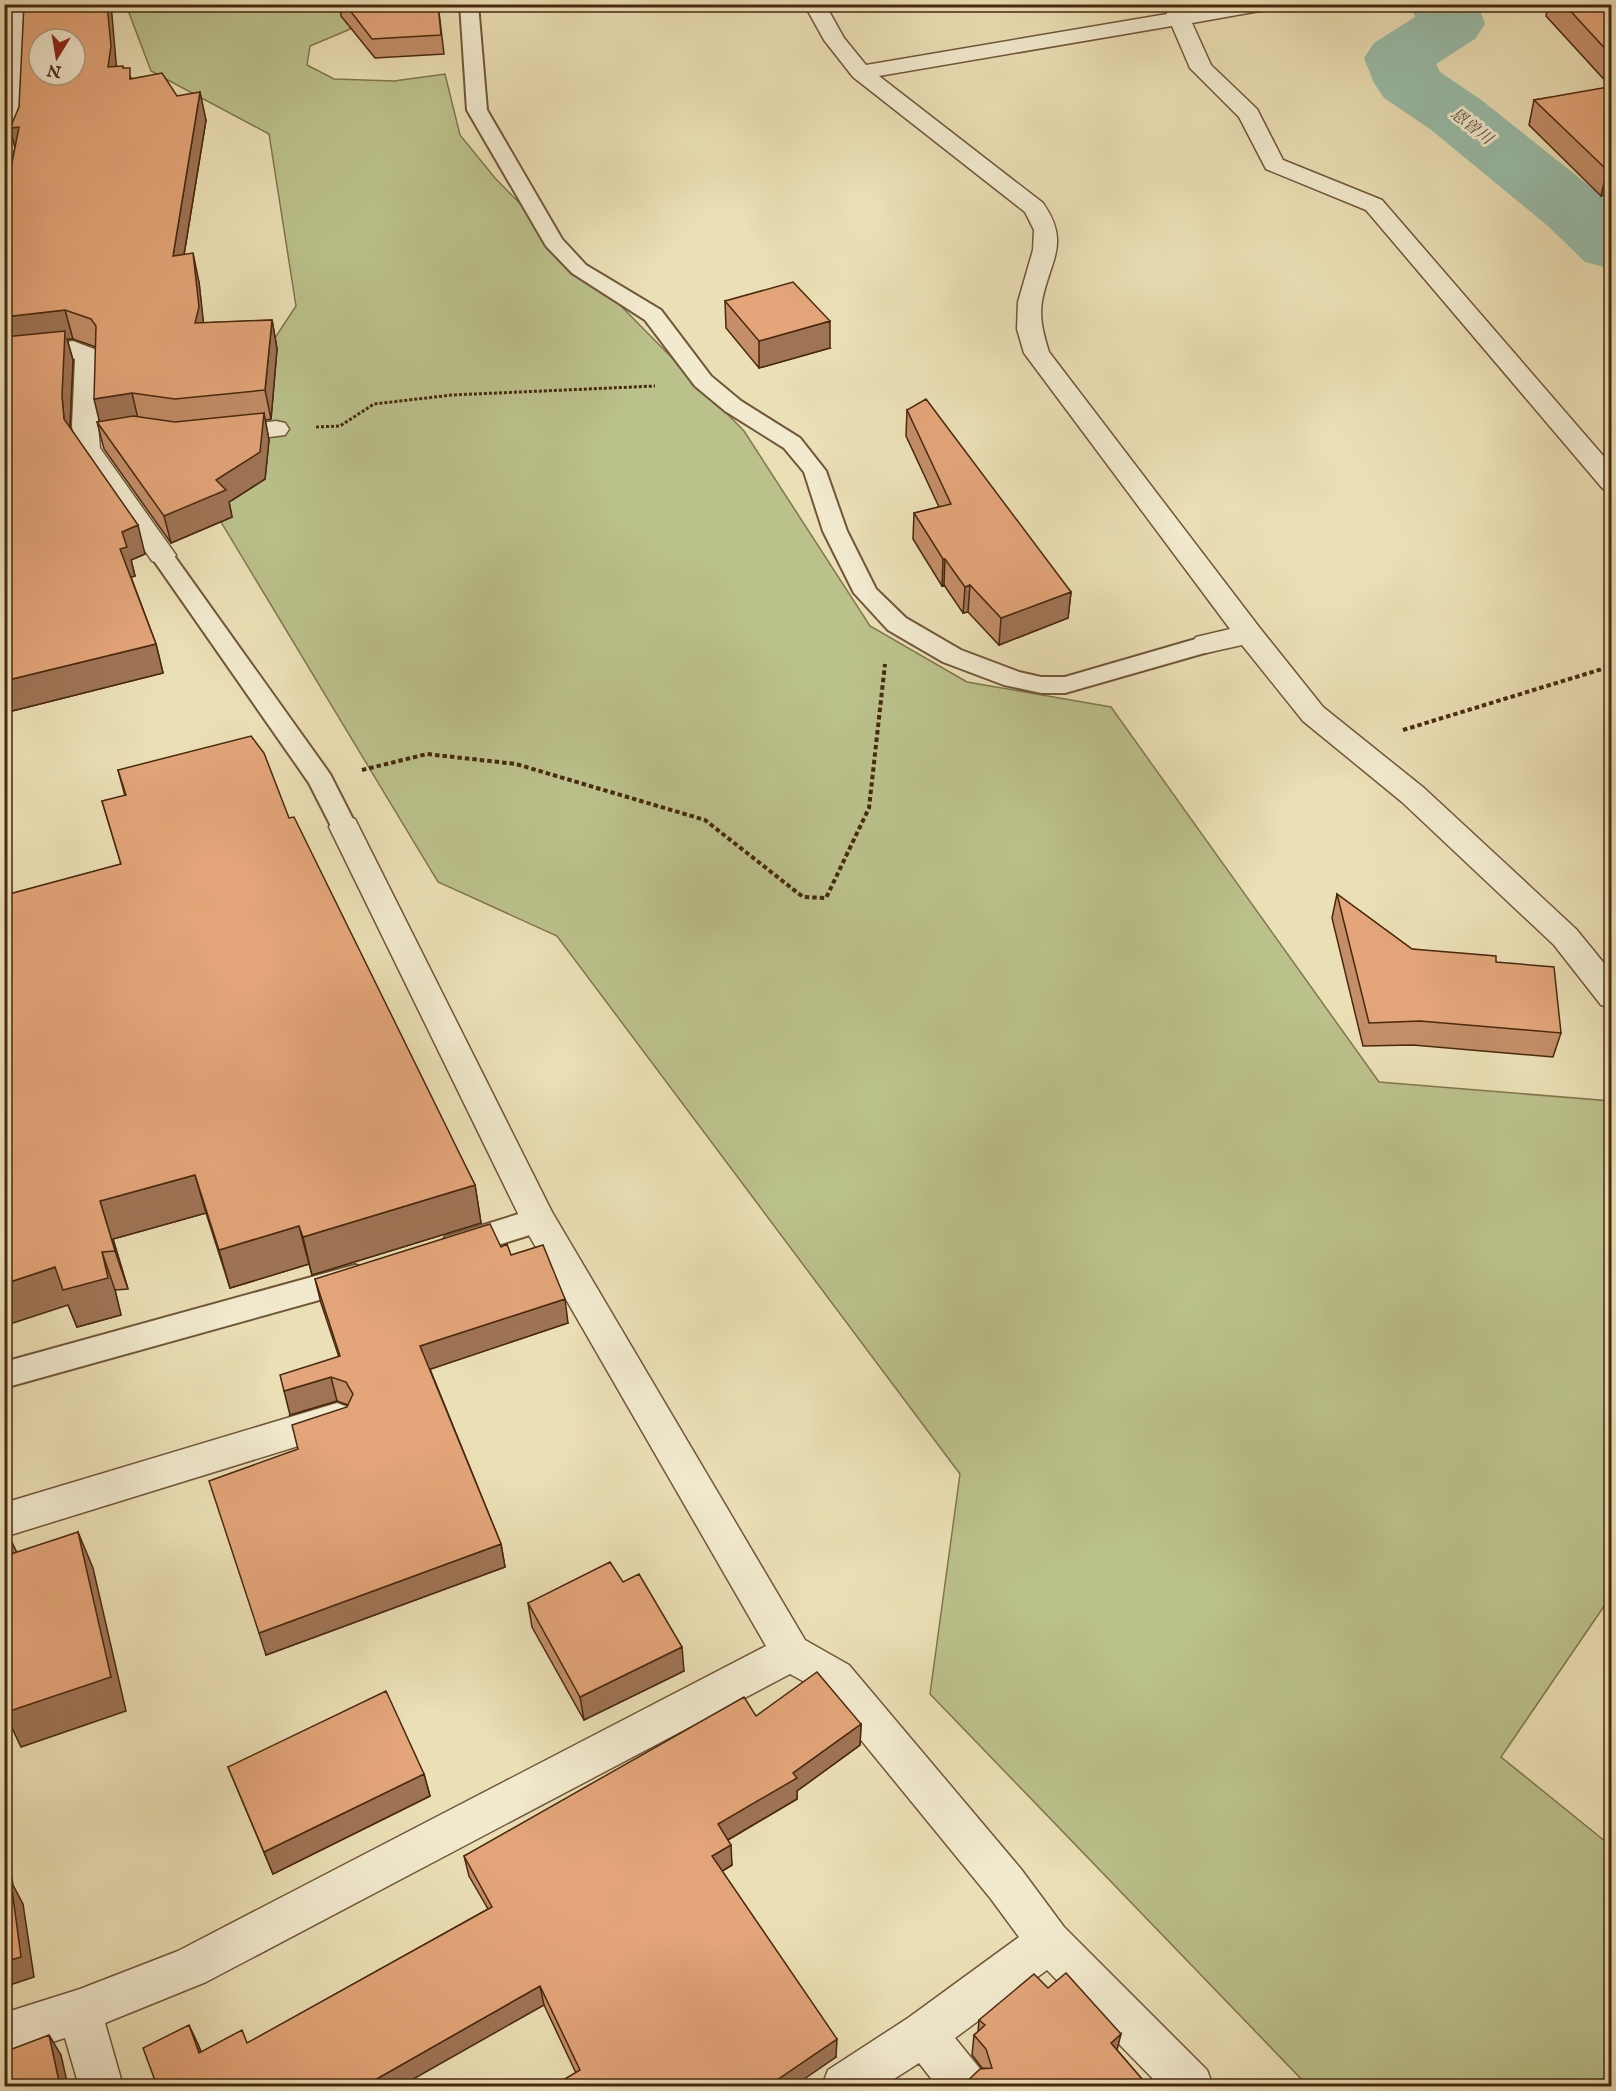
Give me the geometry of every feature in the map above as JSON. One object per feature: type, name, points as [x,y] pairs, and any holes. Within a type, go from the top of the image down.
[{"type":"street","points":[[4,158],[12,135],[18,4]]},
{"type":"street","points":[[814,4],[825,26],[848,59],[861,72],[1035,208],[1046,230],[1046,250],[1030,302],[1029,329],[1037,353],[1249,634],[1313,714],[1413,795],[1565,937],[1611,996]]},
{"type":"street","points":[[861,72],[1178,11],[1265,4]]},
{"type":"street","points":[[1178,11],[1201,68],[1249,114],[1274,164],[1374,204],[1611,483]]},
{"type":"street","points":[[4,357],[73,349],[88,355],[97,439],[87,448],[162,555]]},
{"type":"street","points":[[193,438],[276,429]]},
{"type":"street","points":[[1206,644],[1249,634]]},
{"type":"street","points":[[344,827],[538,1220],[791,1653],[835,1678],[1006,1884],[1050,1942],[1191,2086]]},
{"type":"street","points":[[4,1520],[338,1419]]},
{"type":"street","points":[[4,2035],[80,2011],[191,1967],[791,1653]]},
{"type":"street","points":[[844,2086],[924,2034],[1050,1942]]},
{"type":"street","points":[[80,2011],[101,2086]]},
{"type":"street","points":[[924,2034],[965,2086]]},
{"type":"lane","points":[[469,4],[477,110],[553,242],[579,269],[653,315],[707,384],[733,406],[792,443],[815,471],[835,531],[866,593],[897,624],[952,656],[1013,679],[1041,685],[1065,685],[1206,644]]},
{"type":"lane","points":[[162,555],[321,780],[344,827]]},
{"type":"lane","points":[[427,1255],[538,1220]]},
{"type":"lane","points":[[4,1375],[383,1269]]},
{"type":"path","points":[[340,426],[374,404],[441,396],[707,384]]},
{"type":"path","points":[[321,780],[427,754],[516,764],[705,820],[803,897],[826,898],[869,808],[887,641],[897,624]]},
{"type":"path","points":[[1352,746],[1611,666]]},
{"type":"green space","points":[[126,5],[355,5],[363,20],[348,30],[310,46],[307,65],[334,79],[394,81],[445,74],[460,135],[495,178],[744,431],[870,626],[967,682],[1111,707],[1379,1082],[1611,1101],[1611,1596],[1501,1757],[1611,1846],[1611,2086],[1308,2086],[930,1694],[960,1474],[557,936],[438,882],[189,469],[296,306],[269,134],[151,71]]},
{"type":"building","points":[[24,4],[107,4],[111,46],[108,67],[130,68],[130,79],[162,73],[177,96],[200,92],[173,256],[193,253],[199,307],[195,323],[272,320],[265,390],[175,399],[132,393],[94,399],[96,326],[91,319],[65,310],[4,317],[4,203],[19,127],[10,128],[19,107]]},
{"type":"building","points":[[345,4],[438,4],[441,35],[372,39]]},
{"type":"building","points":[[1564,4],[1611,4],[1611,55]]},
{"type":"building","points":[[1608,87],[1611,89],[1611,169],[1607,170],[1534,100]]},
{"type":"building","points":[[793,282],[830,321],[759,341],[725,301]]},
{"type":"building","points":[[65,331],[62,396],[64,419],[138,525],[122,532],[127,547],[120,549],[156,644],[4,681],[4,337]]},
{"type":"building","points":[[926,399],[1071,592],[1001,618],[970,585],[965,587],[943,559],[914,513],[951,504],[907,410]]},
{"type":"building","points":[[264,413],[260,452],[216,480],[226,490],[164,516],[97,422],[133,416],[175,422]]},
{"type":"building","points":[[251,736],[264,753],[289,818],[294,817],[475,1185],[303,1237],[299,1226],[219,1250],[195,1175],[100,1201],[115,1251],[102,1252],[108,1278],[63,1290],[55,1267],[4,1284],[4,879],[9,894],[121,864],[102,801],[126,795],[118,770]]},
{"type":"building","points":[[1337,894],[1412,949],[1496,956],[1496,962],[1554,967],[1561,1033],[1420,1021],[1369,1023]]},
{"type":"building","points":[[490,1224],[501,1247],[507,1244],[511,1255],[543,1245],[565,1299],[420,1346],[501,1544],[259,1633],[209,1481],[298,1449],[292,1425],[347,1407],[353,1394],[346,1382],[331,1377],[284,1391],[280,1375],[340,1356],[315,1279]]},
{"type":"building","points":[[7,1532],[11,1554],[78,1532],[111,1677],[4,1713],[4,1533]]},
{"type":"building","points":[[610,1562],[623,1582],[639,1574],[682,1647],[580,1697],[528,1603]]},
{"type":"building","points":[[817,1672],[861,1724],[793,1773],[797,1778],[718,1824],[731,1845],[712,1856],[837,2039],[768,2086],[553,2086],[580,2070],[540,1986],[373,2081],[376,2086],[157,2086],[143,2048],[189,2025],[199,2053],[242,2030],[247,2043],[492,1907],[464,1856],[744,1697],[756,1716]]},
{"type":"building","points":[[386,1691],[424,1774],[264,1852],[228,1767]]},
{"type":"building","points":[[11,1882],[21,1957],[4,1962],[4,1884]]},
{"type":"building","points":[[1066,1973],[1121,2034],[1111,2043],[1148,2086],[962,2086],[980,2069],[992,2068],[986,2049],[974,2035],[985,2025],[979,2020],[1034,1974],[1048,1988]]},
{"type":"building","points":[[49,2035],[60,2086],[4,2086],[4,2052]]},
{"type":"waterway","name":"恩曽川","points":[[1444,4],[1451,24],[1399,58],[1409,83],[1455,114],[1575,210],[1612,246]]}]
